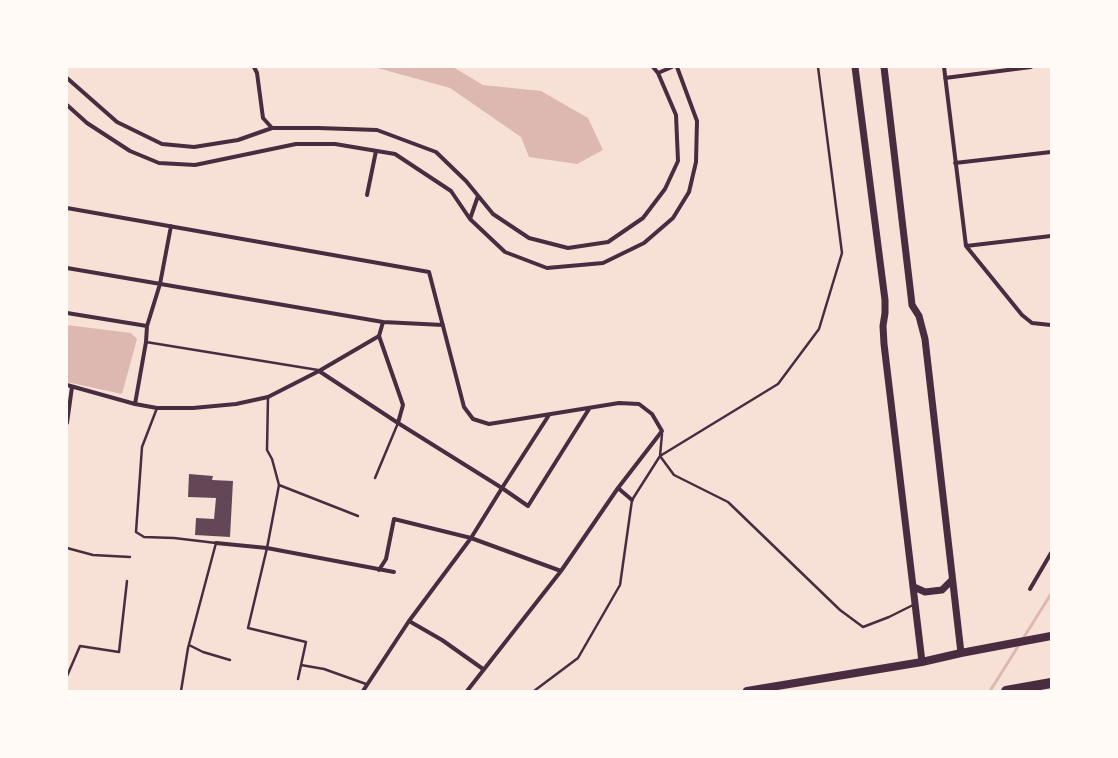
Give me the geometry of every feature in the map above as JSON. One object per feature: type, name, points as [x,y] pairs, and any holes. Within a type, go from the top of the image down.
[{"type":"highway","points":[[1006,691],[1051,683]]},
{"type":"main road","points":[[747,691],[922,662],[1048,636]]},
{"type":"street","points":[[254,67],[257,73],[263,118],[272,128]]},
{"type":"street","points":[[67,78],[117,122],[162,144],[194,147],[238,140],[272,128],[376,130],[436,152],[466,181],[493,214],[529,238],[568,248],[608,242],[643,218],[665,189],[678,161],[676,115],[658,73],[653,67]]},
{"type":"street","points":[[658,73],[672,67]]},
{"type":"street","points":[[67,105],[87,123],[130,151],[159,162],[195,165],[296,144],[335,144],[394,154],[451,191],[470,219],[505,252],[547,268],[603,263],[644,243],[673,218],[689,192],[696,162],[697,121],[676,67]]},
{"type":"street","points":[[855,67],[885,300],[883,326],[884,344],[922,662]]},
{"type":"street","points":[[884,67],[912,305],[919,316],[924,339],[960,653]]},
{"type":"street","points":[[944,67],[966,246],[1022,315],[1032,323],[1051,325]]},
{"type":"street","points":[[945,78],[1031,67]]},
{"type":"street","points":[[367,195],[376,150]]},
{"type":"street","points":[[955,163],[1051,152]]},
{"type":"street","points":[[470,219],[478,196]]},
{"type":"street","points":[[67,208],[429,272],[464,407],[473,419],[489,424],[619,404],[639,404],[652,414],[662,431],[618,488],[560,570],[467,691]]},
{"type":"street","points":[[135,404],[146,342],[147,326],[160,284],[170,226]]},
{"type":"street","points":[[966,246],[1051,236]]},
{"type":"street","points":[[67,268],[383,322],[443,325]]},
{"type":"street","points":[[67,313],[147,326]]},
{"type":"street","points":[[383,322],[379,336],[403,405],[398,424]]},
{"type":"street","points":[[67,423],[69,386],[135,404],[157,408],[192,408],[229,404],[268,397],[379,336]]},
{"type":"street","points":[[319,370],[398,424],[502,488],[528,506],[589,409]]},
{"type":"street","points":[[362,691],[409,621],[471,538],[549,415]]},
{"type":"street","points":[[618,488],[632,500]]},
{"type":"street","points":[[379,570],[386,558],[394,519],[471,538],[560,570]]},
{"type":"street","points":[[216,543],[267,548],[394,572]]},
{"type":"street","points":[[1030,589],[1051,553]]},
{"type":"street","points":[[914,586],[925,592],[942,590],[952,580]]},
{"type":"street","points":[[409,621],[442,640],[483,669]]},
{"type":"lane","points":[[534,691],[578,658],[620,585],[632,500],[660,456],[778,384],[819,329],[842,253],[818,67]]},
{"type":"lane","points":[[146,342],[319,370]]},
{"type":"lane","points":[[268,397],[267,450],[272,459],[278,485],[267,548],[248,628],[306,642],[298,679]]},
{"type":"lane","points":[[157,408],[142,447],[136,532],[144,537],[174,538],[216,543],[189,645],[181,691]]},
{"type":"lane","points":[[375,478],[398,424]]},
{"type":"lane","points":[[662,431],[660,438],[660,456],[674,475],[728,502],[840,610],[863,627],[916,604]]},
{"type":"lane","points":[[278,485],[358,516]]},
{"type":"lane","points":[[67,548],[93,555],[130,557]]},
{"type":"lane","points":[[67,676],[80,646],[119,652],[127,581]]},
{"type":"lane","points":[[189,645],[203,652],[230,660]]},
{"type":"lane","points":[[301,665],[324,669],[366,684]]},
{"type":"shaded area","points":[[374,67],[453,67],[483,85],[541,91],[588,118],[603,150],[577,164],[529,157],[521,137],[450,88]]},
{"type":"shaded area","points":[[67,325],[131,333],[137,339],[122,394],[67,382]]},
{"type":"building","points":[[189,474],[213,476],[212,480],[233,481],[230,537],[195,535],[196,518],[214,519],[216,498],[188,497]]},
{"type":"waterway","points":[[990,691],[1051,594]]}]
